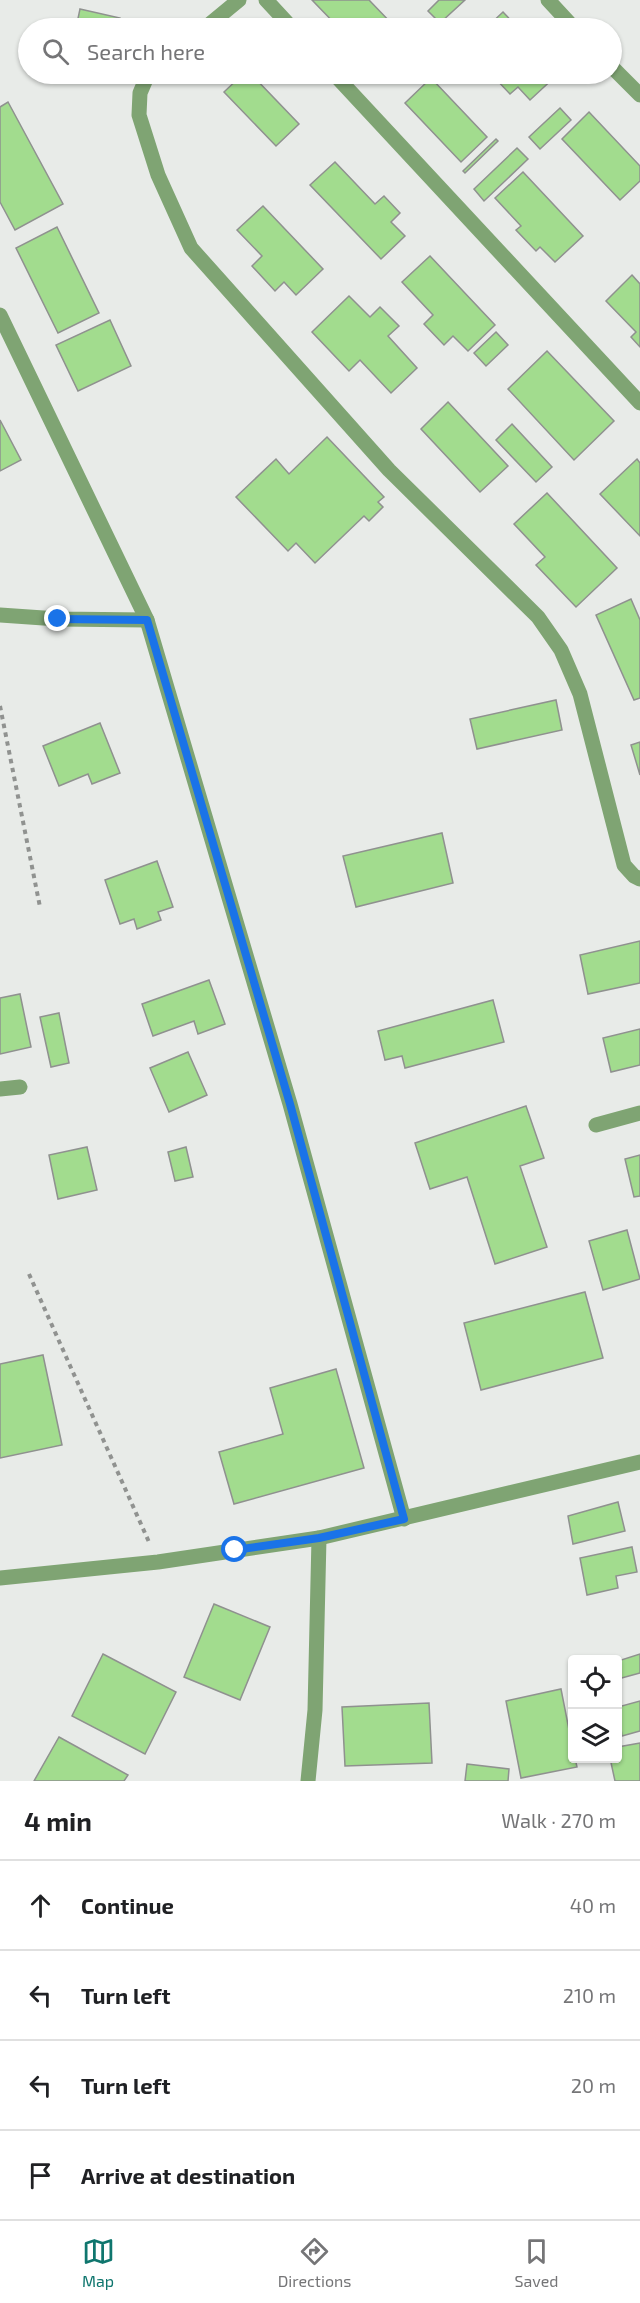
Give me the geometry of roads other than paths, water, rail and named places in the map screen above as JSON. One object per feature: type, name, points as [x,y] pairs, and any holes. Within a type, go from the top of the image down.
[{"type":"street","points":[[217,18],[239,0]]},
{"type":"street","points":[[266,0],[283,18]]},
{"type":"street","points":[[548,0],[565,18]]},
{"type":"street","points":[[622,77],[640,95]]},
{"type":"street","points":[[144,84],[140,93],[139,115],[158,175],[191,248],[389,470],[538,616],[561,650],[580,694],[624,865],[640,879]]},
{"type":"street","points":[[343,84],[640,403]]},
{"type":"street","points":[[0,315],[147,620],[290,1104],[404,1519]]},
{"type":"street","points":[[0,615],[58,619],[147,620]]},
{"type":"street","points":[[0,1089],[20,1087]]},
{"type":"street","points":[[596,1125],[640,1113]]},
{"type":"street","points":[[0,1578],[158,1562],[319,1538],[640,1462]]},
{"type":"street","points":[[308,1781],[315,1710],[319,1538]]}]
